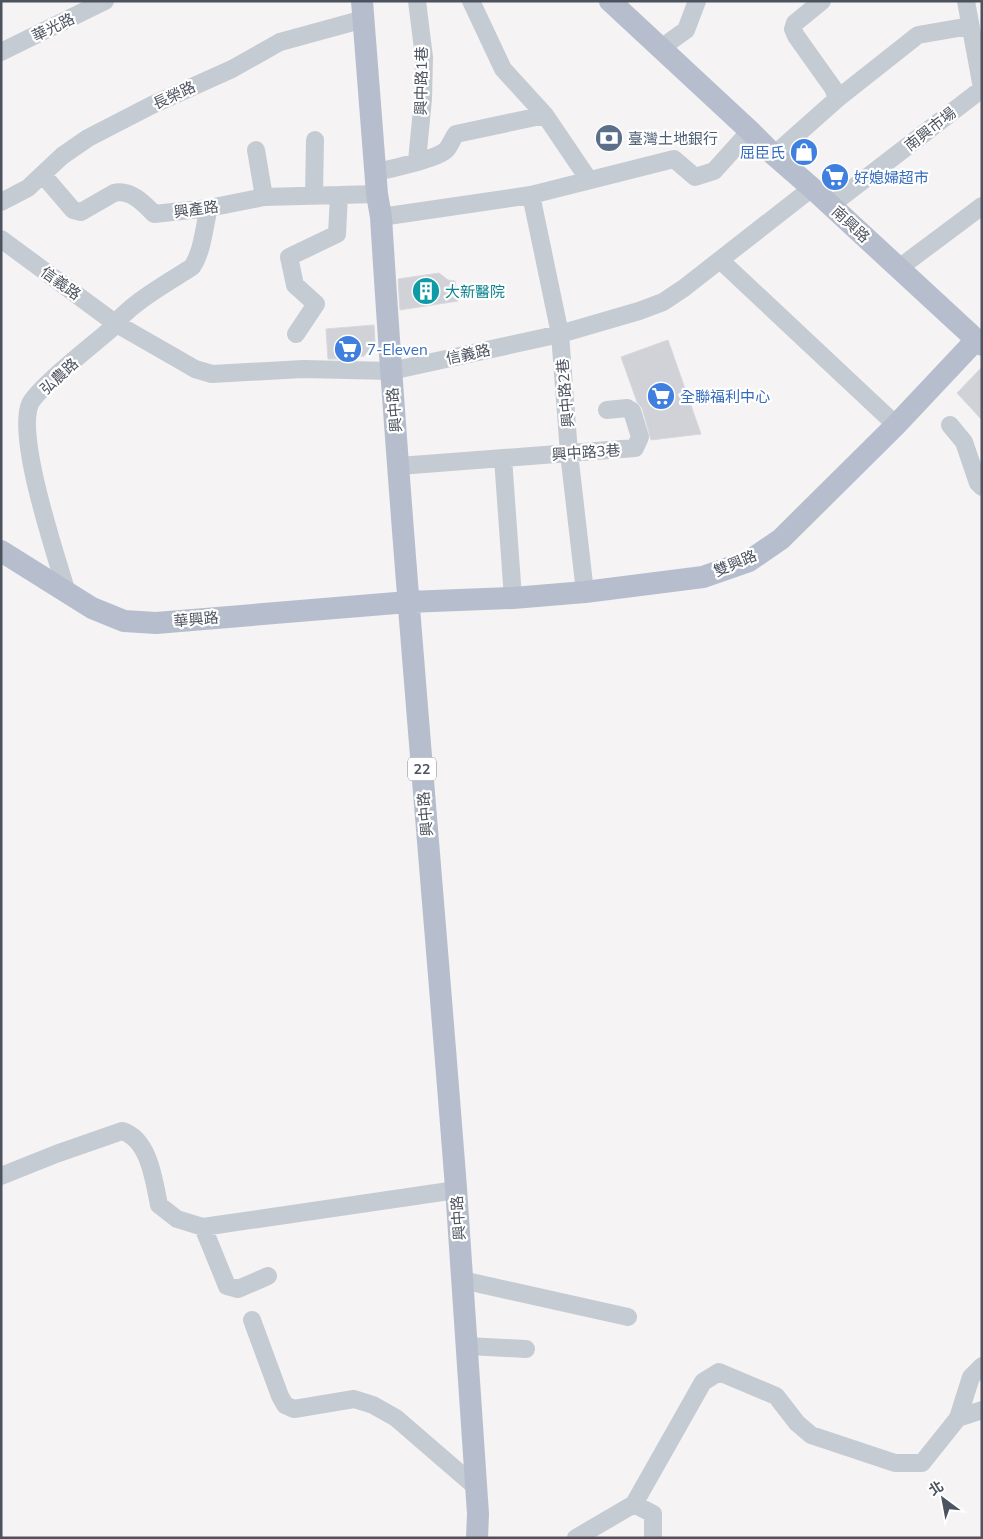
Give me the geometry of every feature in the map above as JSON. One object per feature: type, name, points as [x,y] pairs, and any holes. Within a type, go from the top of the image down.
[{"type":"main road","name":"南興路","points":[[610,1],[774,155],[980,339]]},
{"type":"main road","name":"興中路","points":[[363,10],[377,194],[381,217],[390,371],[468,1346],[478,1514],[477,1538]]},
{"type":"main road","name":"雙興路","points":[[408,602],[513,598],[585,592],[704,577],[749,561],[781,539],[980,339]]},
{"type":"main road","name":"華興路","points":[[1,551],[92,608],[124,620],[156,623],[408,602]]},
{"type":"street","name":"華光路","points":[[1,52],[105,1]]},
{"type":"street","name":"興中路1巷","points":[[417,1],[424,57],[423,99],[417,161]]},
{"type":"street","points":[[471,1],[503,69],[545,116],[589,180]]},
{"type":"street","points":[[661,48],[686,30],[697,1]]},
{"type":"street","points":[[822,1],[795,23],[793,29],[833,88],[837,99]]},
{"type":"street","name":"長榮路","points":[[1,202],[28,188],[62,156],[88,138],[152,105],[232,69],[280,42],[363,10]]},
{"type":"street","points":[[774,155],[837,99],[918,35],[971,10],[982,89]]},
{"type":"street","name":"南興市場","points":[[831,205],[982,89]]},
{"type":"street","points":[[376,172],[443,153],[451,146],[456,134],[545,116]]},
{"type":"street","points":[[381,217],[531,195],[674,159],[696,177],[714,171],[750,131]]},
{"type":"street","points":[[314,195],[315,140]]},
{"type":"street","points":[[256,150],[264,196]]},
{"type":"street","name":"興產路","points":[[43,175],[73,210],[81,212],[119,192],[141,201],[154,214],[209,208],[264,196],[377,194]]},
{"type":"street","name":"信義路","points":[[1,239],[115,323],[183,362],[212,374],[303,369],[390,371],[560,334],[663,302],[684,288],[812,188]]},
{"type":"street","points":[[296,334],[316,304],[295,285],[289,257],[337,234],[339,195]]},
{"type":"street","name":"興中路2巷","points":[[531,195],[560,334],[569,453],[585,592]]},
{"type":"street","points":[[899,268],[982,206]]},
{"type":"street","name":"弘農路","points":[[67,593],[39,496],[26,427],[30,404],[42,389],[115,323],[144,299],[192,267],[199,250],[209,208]]},
{"type":"street","points":[[720,260],[896,425]]},
{"type":"street","name":"興中路3巷","points":[[399,466],[636,448],[640,437],[632,411],[627,408],[607,410]]},
{"type":"street","points":[[950,425],[964,442],[978,483],[982,487]]},
{"type":"street","points":[[503,458],[513,598]]},
{"type":"street","points":[[1,1176],[122,1131],[131,1134],[140,1145],[153,1171],[158,1205],[177,1219],[203,1227],[456,1190]]},
{"type":"street","points":[[203,1227],[227,1286],[238,1289],[268,1276]]},
{"type":"street","points":[[462,1280],[628,1317]]},
{"type":"street","points":[[252,1320],[285,1405],[294,1409],[354,1400],[373,1405],[396,1418],[476,1488]]},
{"type":"street","points":[[468,1346],[526,1349]]},
{"type":"street","points":[[576,1538],[634,1504],[703,1382],[719,1372],[776,1396],[797,1422],[811,1435],[895,1463],[922,1463],[958,1418],[971,1377],[982,1366]]},
{"type":"street","points":[[958,1418],[982,1410]]},
{"type":"street","points":[[634,1504],[653,1514],[652,1538]]},
{"type":"building","name":"大新醫院","points":[[439,273],[448,280],[455,281],[458,301],[400,310],[398,279]]},
{"type":"building","name":"7-Eleven","points":[[374,325],[375,343],[364,356],[328,359],[326,329]]},
{"type":"building","name":"全聯福利中心","points":[[668,340],[701,434],[651,440],[642,408],[637,402],[621,357]]},
{"type":"building","points":[[982,367],[982,420],[957,393]]},
{"type":"place","name":"臺灣土地銀行","points":[[609,138]]},
{"type":"place","name":"屈臣氏","points":[[804,152]]},
{"type":"place","name":"好媳婦超市","points":[[835,177]]},
{"type":"place","name":"大新醫院","points":[[426,291]]},
{"type":"place","name":"7-Eleven","points":[[348,349]]},
{"type":"place","name":"全聯福利中心","points":[[661,396]]}]
